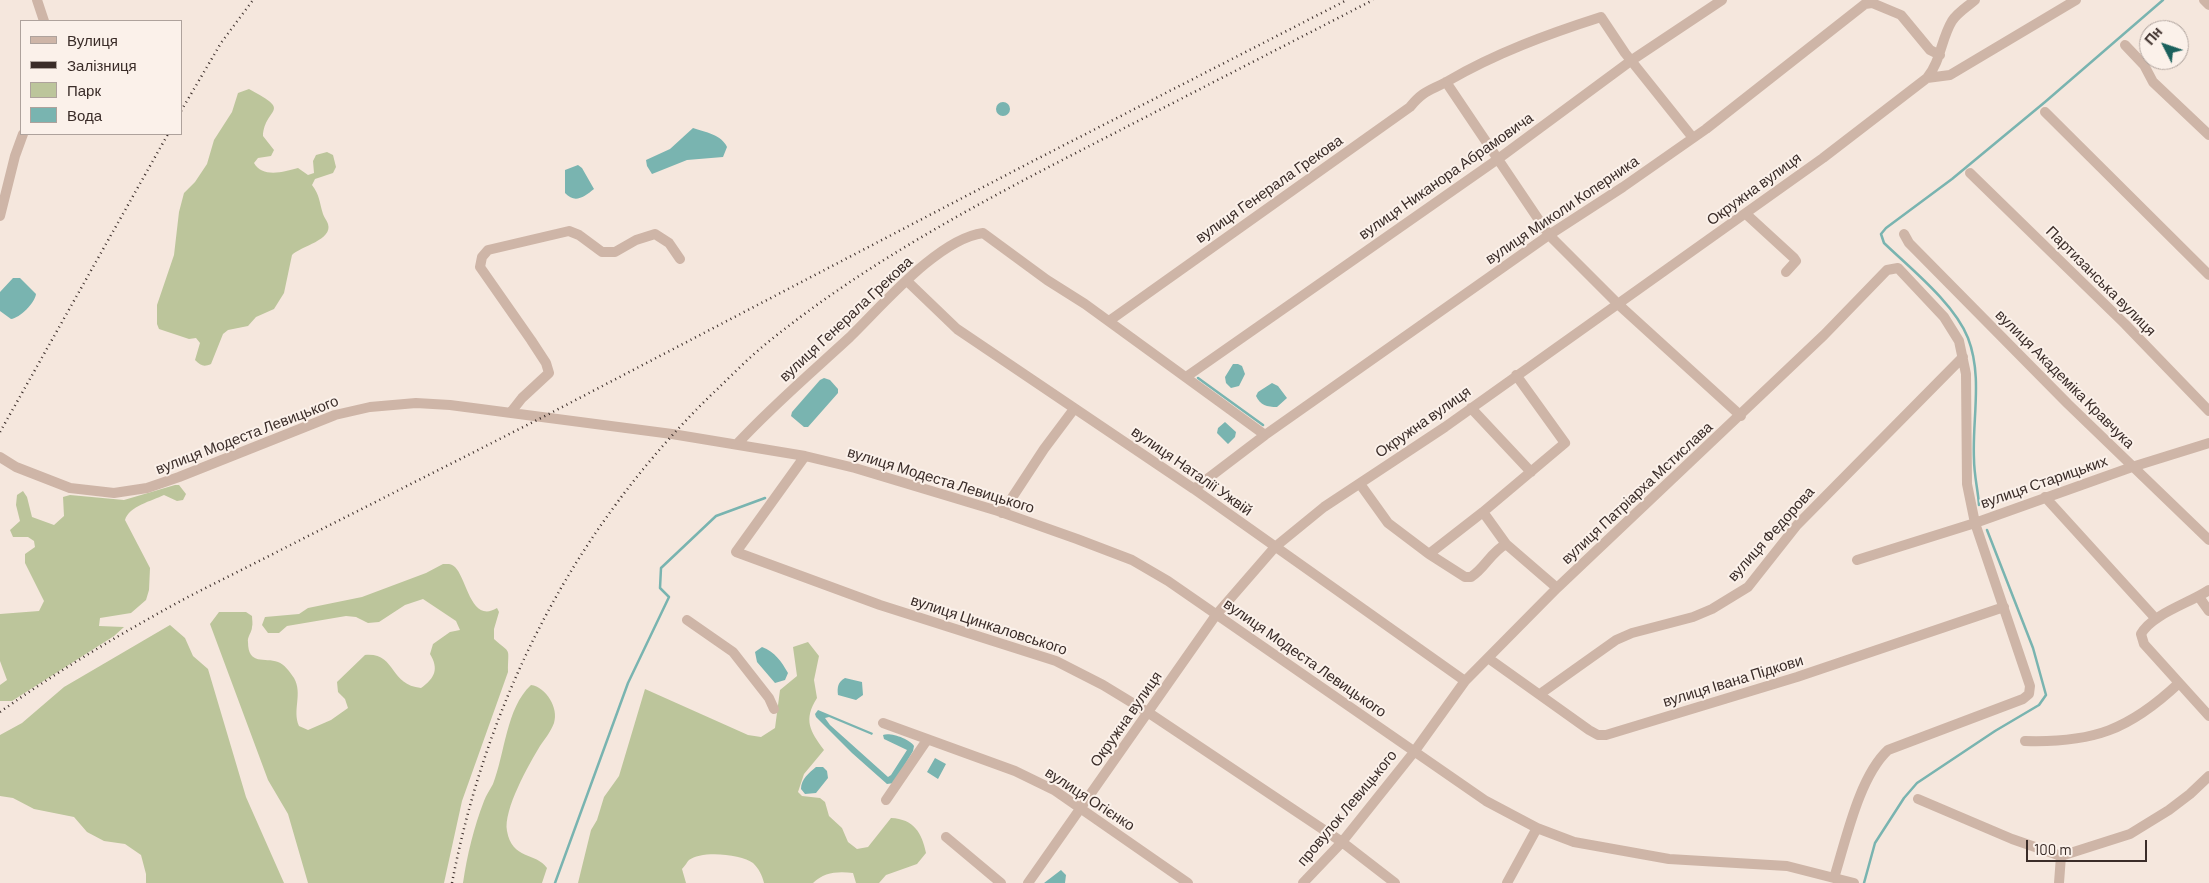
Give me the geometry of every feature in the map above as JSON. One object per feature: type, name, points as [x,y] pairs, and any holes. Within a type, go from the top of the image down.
[{"type":"street","points":[[37,0],[44,20]]},
{"type":"street","name":"вулиця Никанора Абрамовича","points":[[1186,377],[1498,159],[1632,60],[1722,0]]},
{"type":"street","name":"Окружна вулиця","points":[[1028,883],[1216,615],[1275,547],[1324,507],[1471,408],[1746,214],[1927,78],[1935,68],[1952,21],[1960,11],[1975,0]]},
{"type":"street","name":"Окружна вулиця","points":[[1927,78],[1950,75],[2076,0]]},
{"type":"street","points":[[2204,0],[2209,5]]},
{"type":"street","name":"вулиця Миколи Коперника","points":[[1194,489],[1265,435],[1549,235],[1693,138],[1865,4],[1872,2],[1901,15],[1930,50],[1940,54]]},
{"type":"street","name":"вулиця Генерала Грекова","points":[[1109,321],[1410,107],[1420,94],[1446,82],[1494,55],[1601,17],[1632,60]]},
{"type":"street","points":[[2125,45],[2144,65],[2153,82],[2209,135]]},
{"type":"street","points":[[1632,60],[1693,138]]},
{"type":"street","points":[[1446,82],[1549,235],[1619,305],[1741,416]]},
{"type":"street","points":[[2045,112],[2209,275]]},
{"type":"street","points":[[0,216],[15,156],[23,135]]},
{"type":"street","name":"Партизанська вулиця","points":[[1970,174],[2125,324],[2209,411]]},
{"type":"street","points":[[1746,214],[1794,258],[1796,261],[1786,272]]},
{"type":"street","points":[[511,412],[522,398],[549,373],[546,363],[480,267],[482,257],[488,250],[568,231],[579,236],[602,252],[615,252],[636,240],[655,234],[669,243],[680,259]]},
{"type":"street","name":"вулиця Генерала Грекова","points":[[737,444],[759,420],[914,273],[958,242],[983,233],[1046,280],[1109,321],[1265,435]]},
{"type":"street","name":"вулиця Академіка Кравчука","points":[[1904,234],[1910,243],[2132,468],[2208,539]]},
{"type":"street","name":"вулиця Патріарха Мстислава","points":[[1414,752],[1465,681],[1557,588],[1824,336],[1887,270],[1893,267],[1898,268],[1906,274],[1944,317],[1959,342],[1963,357]]},
{"type":"street","name":"вулиця Наталії Ужвій","points":[[907,281],[957,329],[1194,489],[1465,681]]},
{"type":"street","points":[[1834,878],[1869,773],[1879,758],[1888,750],[2023,699],[2029,694],[2030,686],[1975,523],[1967,484],[1967,396],[1963,357]]},
{"type":"street","name":"вулиця Федорова","points":[[1540,694],[1616,640],[1640,630],[1693,617],[1734,597],[1748,587],[1797,525],[1963,357]]},
{"type":"street","points":[[1428,554],[1483,512],[1566,443],[1516,375]]},
{"type":"street","name":"вулиця Модеста Левицького","points":[[0,458],[16,467],[70,488],[114,493],[147,488],[180,477],[335,414],[416,403],[450,404],[511,412],[737,444],[805,456],[855,468],[1002,513],[1132,560],[1168,581],[1486,801],[1537,828],[1574,842],[1633,854],[1669,859],[1787,866],[1854,883]]},
{"type":"street","points":[[1002,513],[1044,449],[1074,408]]},
{"type":"street","points":[[1471,408],[1531,472]]},
{"type":"street","name":"вулиця Старицьких","points":[[1975,523],[2044,497],[2209,443]]},
{"type":"street","name":"вулиця Цинкаловського","points":[[805,456],[736,552],[880,605],[1056,661],[1103,685],[1149,713],[1342,842],[1395,883]]},
{"type":"street","points":[[1360,484],[1388,523],[1428,554],[1465,577],[1471,577],[1478,573],[1498,548],[1506,544]]},
{"type":"street","points":[[2044,497],[2156,619]]},
{"type":"street","points":[[1483,512],[1506,544],[1557,588]]},
{"type":"street","points":[[1856,560],[1975,523]]},
{"type":"street","points":[[2209,590],[2156,619],[2141,634],[2144,644],[2209,716]]},
{"type":"street","points":[[2199,597],[2209,612]]},
{"type":"street","name":"вулиця Івана Підкови","points":[[1488,658],[1589,730],[1598,735],[1606,735],[1797,677],[2004,607]]},
{"type":"street","points":[[687,620],[733,652],[769,698],[774,708]]},
{"type":"street","points":[[2025,741],[2054,742],[2079,739],[2116,728],[2138,717],[2179,683]]},
{"type":"street","name":"вулиця Огієнко","points":[[883,723],[1015,771],[1054,790],[1188,883]]},
{"type":"street","points":[[886,800],[927,740]]},
{"type":"street","name":"провулок Левицького","points":[[1303,883],[1342,842],[1414,752]]},
{"type":"street","points":[[1918,799],[2012,839],[2061,856],[2103,844],[2137,830],[2169,810],[2209,776]]},
{"type":"street","points":[[1507,883],[1537,828]]},
{"type":"street","points":[[946,837],[1001,883]]},
{"type":"street","points":[[2059,883],[2061,856]]},
{"type":"green space","points":[[249,89],[270,102],[274,107],[265,126],[263,136],[274,150],[271,156],[258,158],[254,163],[258,168],[262,171],[274,173],[298,168],[308,175],[314,173],[313,161],[316,155],[327,152],[333,155],[336,167],[333,173],[315,179],[312,185],[328,224],[328,230],[321,238],[292,255],[284,293],[274,309],[256,317],[248,326],[228,330],[223,334],[211,364],[203,365],[195,360],[200,343],[196,338],[189,339],[159,329],[157,324],[157,305],[174,255],[179,212],[184,193],[195,182],[207,164],[214,140],[232,112],[238,93]]},
{"type":"green space","points":[[179,485],[186,494],[183,500],[177,501],[164,495],[131,511],[125,520],[150,568],[149,590],[146,600],[131,613],[100,618],[99,626],[124,627],[114,636],[12,701],[0,701],[0,685],[7,680],[0,661],[0,614],[39,611],[44,601],[25,563],[25,554],[35,547],[34,541],[28,537],[13,537],[10,530],[20,521],[16,505],[17,495],[23,491],[27,497],[32,517],[54,525],[64,516],[63,497],[70,495],[124,500]]},
{"type":"green space","points":[[443,564],[450,564],[455,567],[475,605],[481,610],[488,611],[497,608],[499,612],[494,629],[494,639],[508,652],[508,672],[462,801],[444,883],[308,883],[288,814],[268,780],[210,624],[219,612],[246,612],[252,616],[252,629],[248,640],[251,655],[254,658],[280,663],[291,673],[298,690],[297,720],[299,726],[308,730],[331,720],[348,708],[345,699],[338,692],[337,682],[365,655],[375,655],[382,658],[403,681],[411,686],[421,688],[430,681],[434,673],[433,659],[430,654],[433,644],[450,632],[460,630],[456,621],[423,599],[405,605],[379,622],[368,623],[356,617],[346,616],[287,626],[279,633],[268,633],[262,625],[265,617],[299,614],[308,608],[362,597],[426,573]]},
{"type":"green space","points":[[170,625],[185,638],[193,656],[208,669],[246,797],[284,883],[146,883],[146,874],[141,855],[125,844],[104,841],[87,832],[74,817],[34,809],[13,798],[0,796],[0,735],[22,723],[64,687]]},
{"type":"green space","points":[[808,642],[819,656],[814,680],[817,698],[809,719],[812,731],[824,750],[804,774],[798,792],[802,796],[820,798],[825,802],[829,816],[842,828],[848,842],[857,849],[868,847],[891,818],[911,824],[919,833],[926,853],[917,864],[886,875],[879,883],[856,883],[853,873],[842,872],[827,874],[813,883],[764,883],[757,868],[748,860],[731,855],[712,854],[695,857],[688,861],[682,869],[686,883],[578,883],[591,830],[597,820],[604,797],[619,776],[645,689],[748,735],[761,737],[775,728],[780,690],[797,676],[793,647]]},
{"type":"green space","points":[[531,685],[542,690],[550,699],[555,711],[555,717],[551,729],[535,754],[518,787],[509,811],[507,831],[514,847],[542,863],[547,868],[542,883],[463,883],[474,831],[480,811],[497,772],[511,719],[516,706]]},
{"type":"water","points":[[1000,102],[1006,102],[1010,109],[1006,116],[1000,116],[996,112],[996,106]]},
{"type":"water","points":[[693,128],[713,134],[725,143],[727,147],[723,157],[687,160],[652,174],[646,160],[670,149]]},
{"type":"water","points":[[578,165],[582,168],[594,189],[583,197],[576,199],[565,193],[565,170]]},
{"type":"water","points":[[13,278],[20,278],[36,294],[27,310],[11,319],[0,311],[0,292]]},
{"type":"water","points":[[1233,364],[1242,366],[1245,374],[1239,386],[1231,388],[1226,383],[1225,377]]},
{"type":"water","points":[[824,378],[830,380],[838,389],[838,393],[808,427],[804,427],[791,416],[792,412],[820,380]]},
{"type":"water","points":[[1272,383],[1278,386],[1287,398],[1277,407],[1264,405],[1256,396],[1258,392]]},
{"type":"water","points":[[1225,422],[1236,432],[1235,437],[1228,444],[1217,433],[1218,428]]},
{"type":"water","points":[[762,647],[774,654],[783,665],[788,673],[785,680],[775,683],[757,662],[755,652]]},
{"type":"water","points":[[845,678],[862,682],[863,695],[856,700],[838,695],[838,685]]},
{"type":"water","points":[[818,710],[873,733],[872,735],[829,717],[825,718],[830,725],[888,777],[907,750],[884,739],[883,735],[895,735],[912,743],[914,746],[913,751],[894,783],[887,784],[852,753],[816,717],[815,714]]},
{"type":"water","points":[[935,758],[946,764],[938,779],[927,772]]},
{"type":"water","points":[[816,767],[823,767],[827,771],[828,778],[816,793],[805,794],[801,789],[802,782]]},
{"type":"water","points":[[1061,870],[1066,875],[1065,883],[1044,883]]},
{"type":"waterway","points":[[1979,505],[1974,465],[1976,383],[1975,368],[1968,338],[1953,312],[1919,275],[1884,243],[1881,234],[1886,228],[1952,179],[2045,102],[2163,0]]},
{"type":"waterway","points":[[1198,378],[1263,425]]},
{"type":"waterway","points":[[555,883],[628,683],[669,597],[660,588],[661,568],[716,516],[765,498]]},
{"type":"waterway","points":[[1864,883],[1875,843],[1904,798],[1917,783],[1995,731],[2039,705],[2046,695],[2033,648],[1987,530]]},
{"type":"railway","points":[[182,109],[221,43],[253,0]]},
{"type":"railway","points":[[0,712],[91,652],[186,598],[545,416],[1035,160],[1347,0]]},
{"type":"railway","points":[[452,883],[468,815],[488,748],[513,683],[543,621],[577,561],[616,504],[660,449],[737,370],[767,343],[846,284],[930,232],[1061,161],[1373,0]]},
{"type":"railway","points":[[0,432],[167,135]]}]
